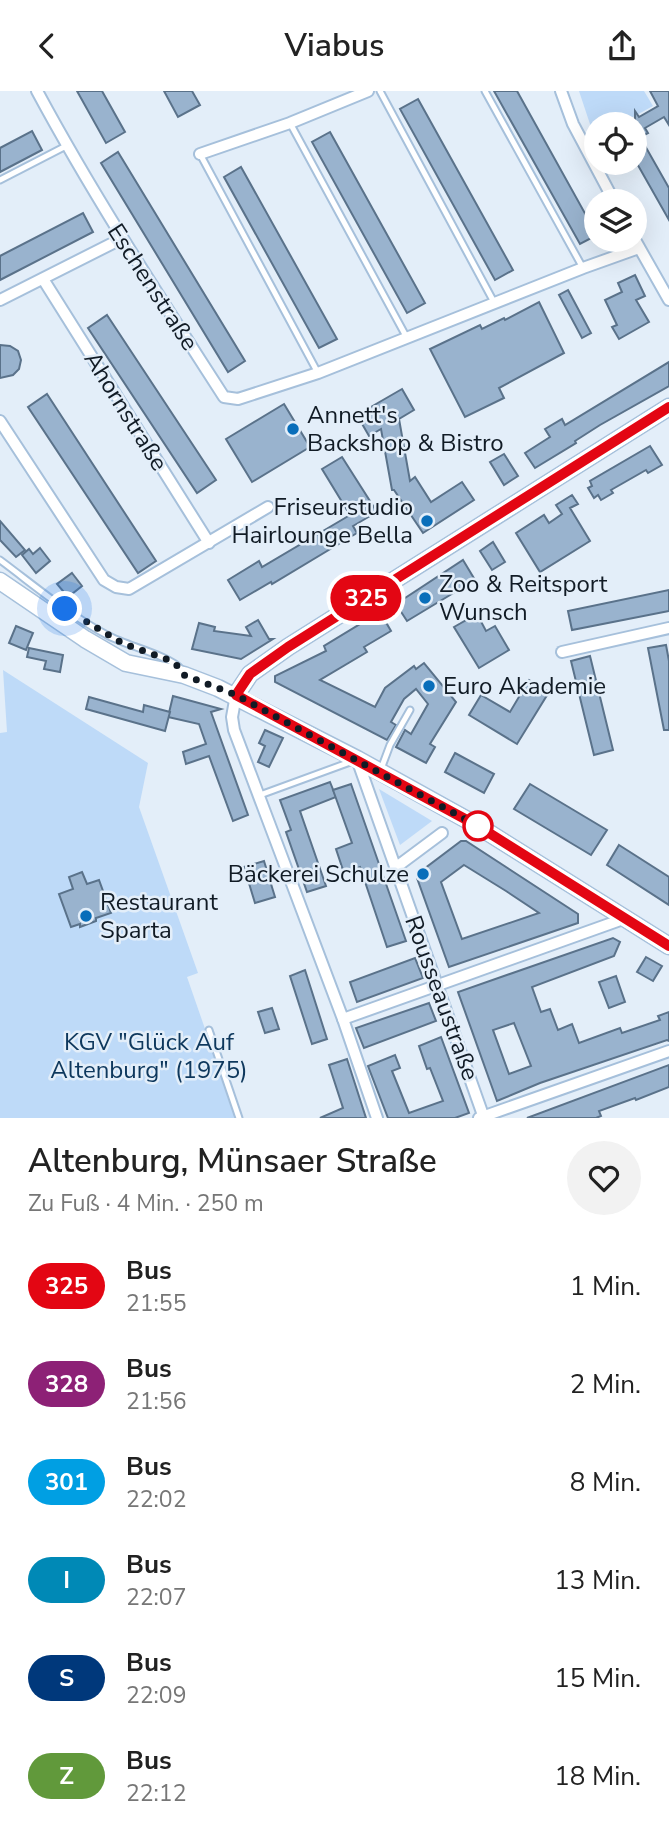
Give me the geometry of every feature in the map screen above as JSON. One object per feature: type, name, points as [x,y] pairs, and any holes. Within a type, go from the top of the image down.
[{"type":"street","name":"Eschenstraße","points":[[37,91],[121,239],[224,397],[238,399],[317,373],[495,304],[619,252]]},
{"type":"street","points":[[200,154],[290,123],[368,91]]},
{"type":"street","points":[[561,91],[573,124],[608,189]]},
{"type":"street","points":[[0,300],[121,239]]},
{"type":"street","points":[[642,252],[669,300]]},
{"type":"street","name":"Ahornstraße","points":[[43,279],[209,543]]},
{"type":"street","points":[[377,1118],[234,730],[232,717],[236,695],[250,674],[288,647],[669,407]]},
{"type":"street","points":[[0,421],[104,580],[116,587],[130,589],[268,507]]},
{"type":"street","points":[[0,581],[85,639],[126,663],[184,675],[236,695],[357,759],[478,826],[669,946]]},
{"type":"street","points":[[562,652],[669,628]]},
{"type":"street","name":"Rousseaustraße","points":[[357,759],[483,1117]]},
{"type":"street","points":[[395,868],[442,833]]},
{"type":"street","points":[[343,1020],[625,918]]},
{"type":"street","points":[[483,1117],[669,1051]]},
{"type":"lane","points":[[380,91],[495,304]]},
{"type":"lane","points":[[485,91],[583,268]]},
{"type":"lane","points":[[290,123],[407,338]]},
{"type":"lane","points":[[0,180],[66,146]]},
{"type":"lane","points":[[200,154],[317,373]]},
{"type":"lane","points":[[0,560],[97,629],[124,644],[169,660],[179,667],[184,675]]},
{"type":"lane","points":[[380,772],[395,736],[410,710]]},
{"type":"lane","points":[[257,796],[357,759]]},
{"type":"lane","points":[[209,1030],[239,1118]]},
{"type":"green space","points":[[579,91],[644,91],[653,106],[642,112],[586,112]]},
{"type":"green space","name":"KGV \"Glück Auf Altenburg\" (1975)","points":[[3,670],[148,763],[139,807],[198,973],[187,977],[236,1118],[0,1118],[0,733],[7,732]]},
{"type":"green space","points":[[379,789],[432,821],[400,845]]},
{"type":"building","points":[[77,91],[102,91],[125,132],[106,143]]},
{"type":"building","points":[[164,91],[192,91],[200,105],[178,117]]},
{"type":"building","points":[[494,91],[517,91],[584,212],[584,242],[580,244]]},
{"type":"building","points":[[650,91],[669,91],[669,125],[664,117],[647,127],[647,112],[658,106]]},
{"type":"building","points":[[418,99],[513,270],[495,280],[400,109]]},
{"type":"building","points":[[32,131],[42,150],[0,172],[0,148]]},
{"type":"building","points":[[330,132],[425,303],[407,313],[312,142]]},
{"type":"building","points":[[647,149],[669,188],[669,220],[644,175],[647,175]]},
{"type":"building","points":[[118,152],[245,361],[228,372],[101,163]]},
{"type":"building","points":[[241,167],[337,339],[319,348],[224,177]]},
{"type":"building","points":[[83,213],[93,232],[0,280],[0,256]]},
{"type":"building","points":[[635,275],[645,296],[636,300],[649,322],[619,339],[612,327],[617,325],[605,300],[622,292],[618,283]]},
{"type":"building","points":[[568,290],[591,333],[582,338],[559,295]]},
{"type":"building","points":[[539,302],[564,353],[499,388],[504,398],[465,417],[430,349],[480,325],[482,329],[504,318],[505,320]]},
{"type":"building","points":[[107,315],[216,480],[197,493],[88,328]]},
{"type":"building","points":[[0,345],[10,346],[18,351],[21,360],[19,369],[13,375],[0,378]]},
{"type":"building","points":[[669,362],[669,386],[600,425],[535,468],[525,453],[550,437],[545,429],[562,419],[565,425]]},
{"type":"building","points":[[402,389],[414,410],[399,419],[410,481],[415,477],[431,502],[462,482],[474,500],[423,533],[392,490],[381,429],[369,436],[357,415]]},
{"type":"building","points":[[47,394],[156,561],[138,573],[28,407]]},
{"type":"building","points":[[284,404],[310,447],[252,482],[226,439]]},
{"type":"building","points":[[650,446],[662,465],[648,473],[646,470],[611,490],[613,493],[601,500],[598,495],[594,498],[588,488],[592,486],[590,481]]},
{"type":"building","points":[[504,454],[518,476],[504,485],[490,462]]},
{"type":"building","points":[[342,457],[377,512],[353,526],[357,533],[240,600],[228,580],[259,561],[262,567],[350,515],[322,469]]},
{"type":"building","points":[[572,495],[578,504],[570,508],[590,541],[540,572],[516,533],[544,515],[549,523],[562,514],[556,505]]},
{"type":"building","points":[[0,521],[25,550],[16,557],[0,540]]},
{"type":"building","points":[[493,542],[505,562],[492,570],[480,551]]},
{"type":"building","points":[[40,548],[50,561],[36,573],[22,555],[29,549],[33,554]]},
{"type":"building","points":[[463,560],[475,580],[407,621],[396,604]]},
{"type":"building","points":[[72,573],[82,586],[68,597],[57,584]]},
{"type":"building","points":[[669,590],[669,611],[572,630],[568,611]]},
{"type":"building","points":[[380,612],[391,631],[364,647],[367,652],[320,680],[375,707],[385,688],[414,666],[416,669],[424,663],[456,702],[430,744],[435,747],[426,763],[396,747],[405,730],[411,734],[428,704],[416,689],[404,699],[391,722],[396,725],[387,740],[275,682],[275,676],[326,651],[324,646]]},
{"type":"building","points":[[477,614],[486,631],[495,626],[509,650],[479,668],[454,627]]},
{"type":"building","points":[[258,620],[269,639],[273,639],[241,659],[192,649],[199,623],[215,627],[214,631],[251,636],[246,627]]},
{"type":"building","points":[[16,626],[33,633],[26,650],[9,643]]},
{"type":"building","points":[[666,645],[669,661],[669,730],[664,730],[648,648]]},
{"type":"building","points":[[29,648],[63,655],[60,672],[44,669],[46,661],[27,657]]},
{"type":"building","points":[[590,656],[613,750],[594,755],[571,661]]},
{"type":"building","points":[[529,680],[549,692],[517,744],[469,715],[481,695],[510,712]]},
{"type":"building","points":[[173,696],[221,709],[211,712],[248,815],[233,821],[209,756],[186,764],[183,752],[206,744],[199,724],[168,717]]},
{"type":"building","points":[[89,697],[143,712],[144,705],[170,712],[165,731],[86,709]]},
{"type":"building","points":[[265,730],[283,738],[269,767],[258,762],[265,746],[259,743]]},
{"type":"building","points":[[455,753],[494,774],[484,793],[445,772]]},
{"type":"building","points":[[330,782],[336,797],[300,811],[326,886],[307,892],[286,832],[291,830],[280,800]]},
{"type":"building","points":[[351,784],[406,941],[387,947],[360,867],[344,873],[336,849],[352,843],[333,790]]},
{"type":"building","points":[[530,784],[607,830],[591,855],[514,809]]},
{"type":"building","points":[[461,841],[466,841],[578,914],[578,923],[449,967],[417,878],[420,872]],"holes":[[[464,865],[539,913],[462,939],[441,882]]]},
{"type":"building","points":[[619,845],[669,877],[669,905],[607,865]]},
{"type":"building","points":[[264,861],[275,897],[255,903],[244,867]]},
{"type":"building","points":[[82,872],[87,884],[99,880],[111,913],[80,927],[80,924],[71,927],[59,894],[73,889],[69,877]]},
{"type":"building","points":[[613,938],[620,942],[614,956],[532,987],[541,1012],[550,1009],[558,1030],[572,1024],[579,1043],[620,1028],[622,1033],[660,1020],[658,1016],[669,1012],[669,1041],[540,1083],[497,1101],[458,992]],"holes":[[[514,1023],[531,1066],[509,1074],[493,1030]]]},
{"type":"building","points":[[646,957],[662,966],[653,981],[637,972]]},
{"type":"building","points":[[415,958],[423,978],[357,1002],[350,982]]},
{"type":"building","points":[[305,970],[327,1039],[312,1044],[290,976]]},
{"type":"building","points":[[616,976],[625,1002],[609,1008],[599,982]]},
{"type":"building","points":[[429,1003],[436,1021],[364,1048],[356,1028]]},
{"type":"building","points":[[272,1008],[279,1029],[265,1033],[258,1012]]},
{"type":"building","points":[[441,1037],[469,1113],[455,1118],[388,1118],[368,1066],[395,1055],[400,1068],[392,1071],[409,1113],[443,1101],[419,1046]]},
{"type":"building","points":[[347,1059],[366,1118],[320,1118],[343,1108],[329,1065]]},
{"type":"building","points":[[669,1065],[669,1087],[599,1111],[601,1116],[596,1118],[527,1118]]},
{"type":"bus line","name":"325","points":[[669,407],[288,647],[250,674],[236,695],[478,826],[669,946]]},
{"type":"place","name":"Annett's Backshop & Bistro","points":[[293,429]]},
{"type":"place","name":"Friseurstudio Hairlounge Bella","points":[[427,521]]},
{"type":"place","name":"Zoo & Reitsport Wunsch","points":[[425,598]]},
{"type":"place","name":"Euro Akademie","points":[[429,686]]},
{"type":"place","name":"Bäckerei Schulze","points":[[423,874]]},
{"type":"place","name":"Restaurant Sparta","points":[[86,916]]},
{"type":"route","points":[[65,609],[124,644],[169,660],[179,667],[184,675],[236,695],[478,826]]}]
